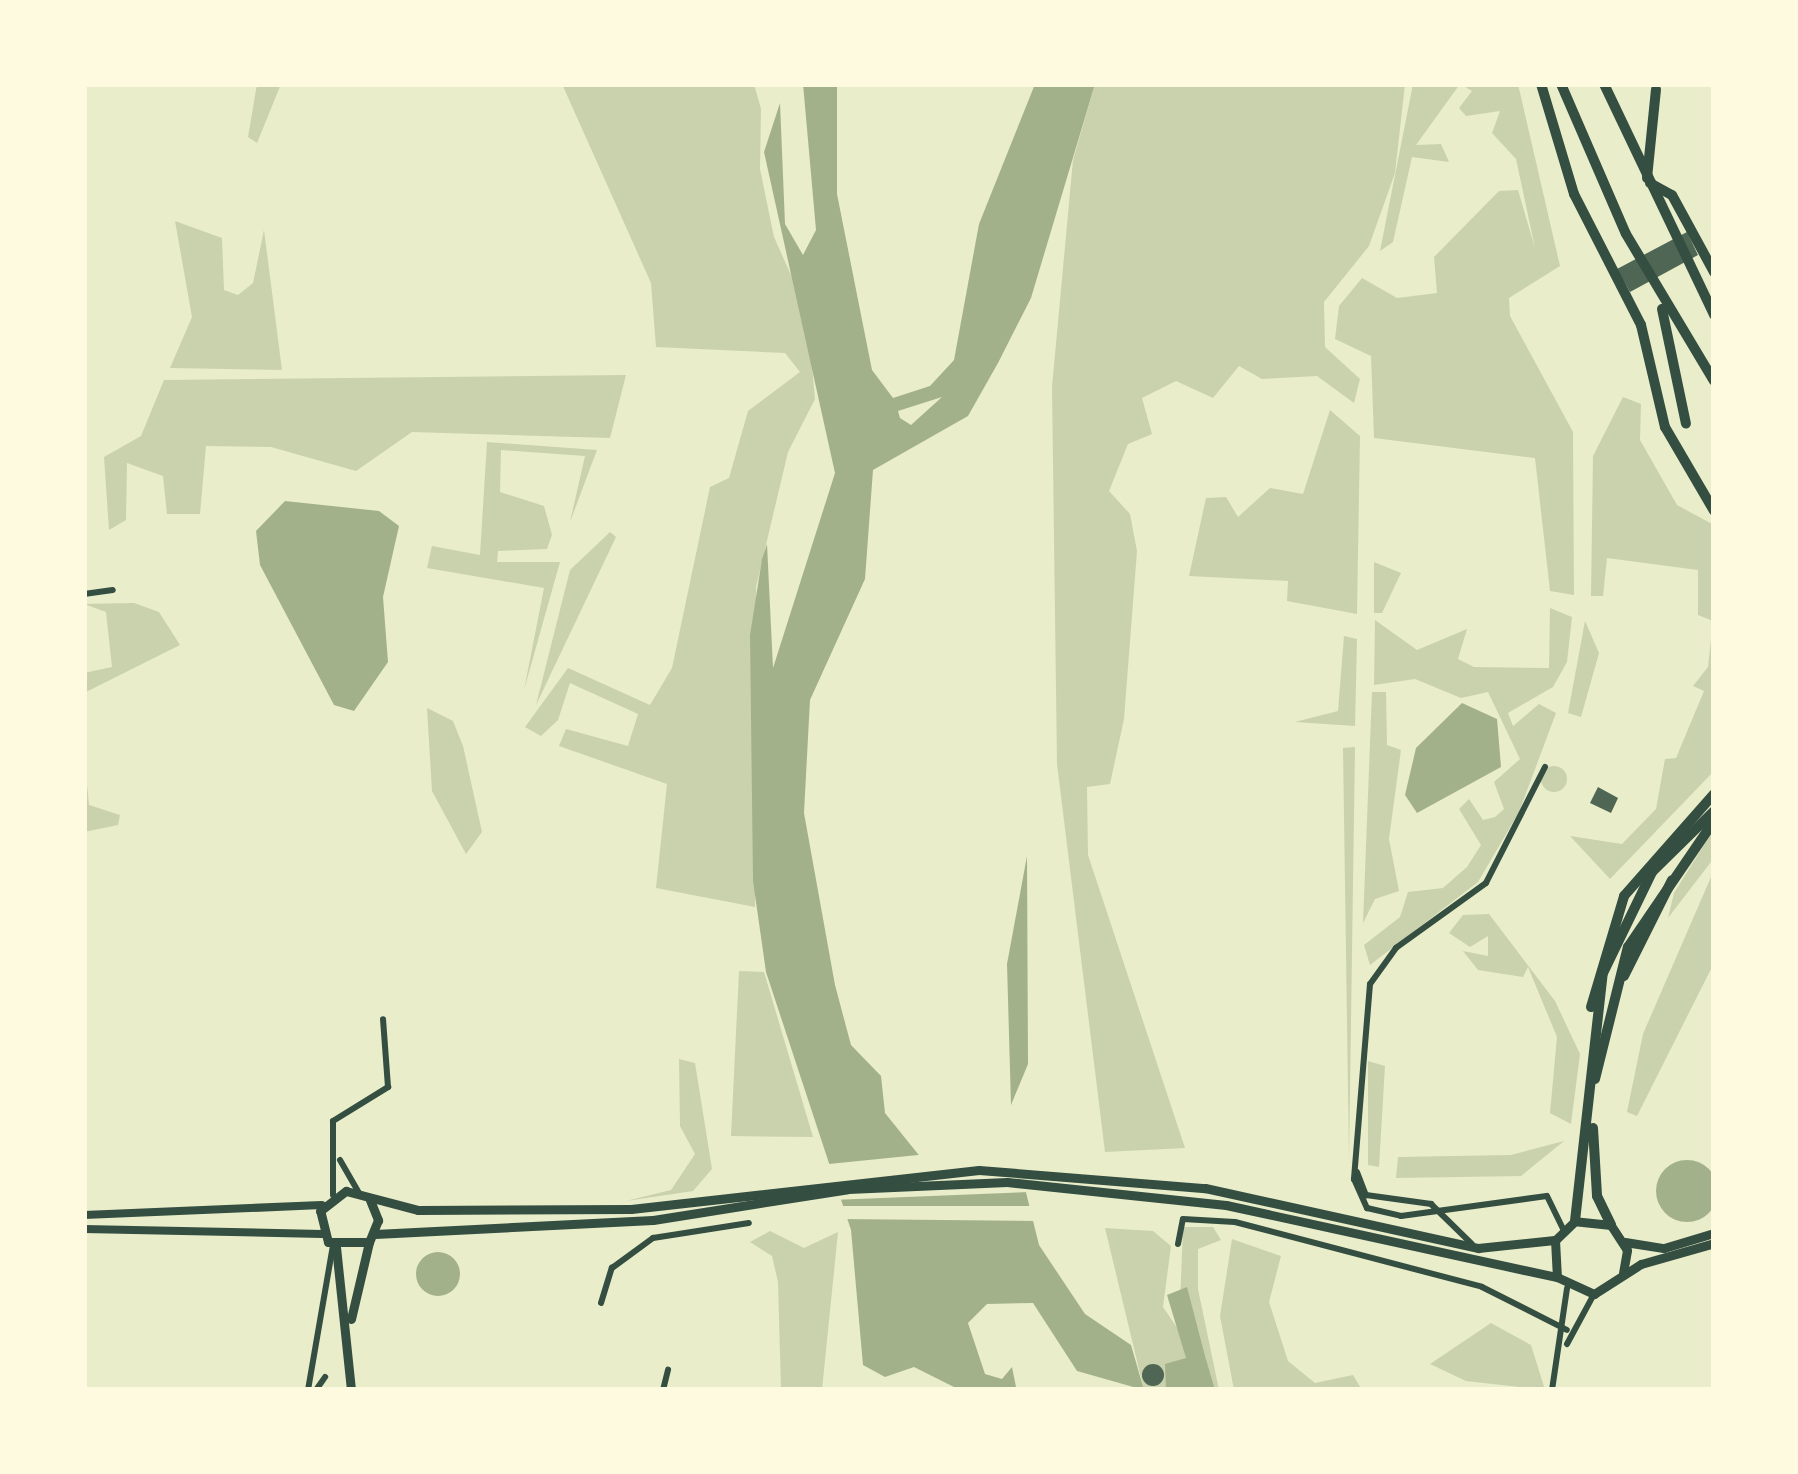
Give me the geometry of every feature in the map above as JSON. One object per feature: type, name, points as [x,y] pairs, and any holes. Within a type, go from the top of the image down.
[{"type":"highway","points":[[1541,84],[1574,194],[1641,325],[1665,427],[1714,511]]},
{"type":"highway","points":[[1561,84],[1660,299],[1714,382]]},
{"type":"highway","points":[[1604,84],[1714,315]]},
{"type":"highway","points":[[1647,182],[1656,89]]},
{"type":"highway","points":[[1647,182],[1672,195],[1714,272]]},
{"type":"highway","points":[[1660,299],[1686,424]]},
{"type":"highway","points":[[1575,1220],[1594,974],[1621,902],[1714,794]]},
{"type":"highway","points":[[1611,1225],[1597,1196],[1593,1114],[1611,999],[1681,861],[1714,811]]},
{"type":"highway","points":[[1591,1028],[1597,1001],[1657,878],[1708,821]]},
{"type":"main road","points":[[84,1215],[290,1214],[323,1204],[333,1195],[359,1192],[370,1200],[441,1211],[631,1210],[979,1169],[1164,1182],[1478,1248],[1555,1240]]},
{"type":"main road","points":[[334,1246],[372,1238],[653,1220],[796,1190],[978,1182],[1162,1196],[1557,1276],[1568,1288],[1594,1294],[1623,1274],[1714,1243]]},
{"type":"main road","points":[[349,1330],[372,1238],[370,1200]]},
{"type":"main road","points":[[322,1234],[323,1204]]},
{"type":"main road","points":[[1557,1276],[1555,1240],[1575,1220],[1611,1225],[1625,1242],[1623,1274]]},
{"type":"main road","points":[[84,1229],[322,1234],[334,1246],[349,1330],[351,1390]]},
{"type":"main road","points":[[1625,1242],[1664,1247],[1714,1233]]},
{"type":"street","points":[[84,594],[112,590]]},
{"type":"street","points":[[1545,767],[1486,883],[1396,948],[1370,984],[1355,1157],[1366,1208],[1442,1211],[1547,1196],[1563,1228]]},
{"type":"street","points":[[333,1195],[339,1156],[333,1121],[388,1087],[383,1019]]},
{"type":"street","points":[[339,1156],[359,1192]]},
{"type":"street","points":[[1355,1157],[1366,1195],[1442,1211],[1478,1248]]},
{"type":"street","points":[[1178,1244],[1184,1219],[1235,1222],[1482,1286],[1567,1330]]},
{"type":"street","points":[[601,1303],[612,1268],[652,1238],[749,1223]]},
{"type":"street","points":[[312,1390],[334,1246]]},
{"type":"street","points":[[1552,1390],[1567,1330],[1568,1288]]},
{"type":"street","points":[[1561,1358],[1594,1294]]},
{"type":"street","points":[[663,1390],[668,1370]]},
{"type":"street","points":[[312,1390],[326,1377]]},
{"type":"shaded area","points":[[257,84],[281,84],[257,143],[248,137]]},
{"type":"shaded area","points":[[562,84],[754,84],[761,109],[760,169],[774,237],[807,311],[815,399],[788,452],[756,587],[755,907],[656,888],[667,784],[559,746],[566,729],[628,746],[638,714],[570,683],[558,720],[541,736],[525,727],[568,668],[650,705],[672,668],[710,487],[729,478],[748,411],[800,372],[785,353],[656,347],[651,283]]},
{"type":"shaded area","points":[[803,84],[837,84],[837,194],[872,370],[893,398],[930,386],[954,360],[979,224],[1035,84],[1095,84],[1031,298],[968,416],[873,470],[865,579],[810,700],[804,813],[835,985],[851,1045],[881,1076],[885,1113],[922,1159],[1018,1160],[1039,1245],[1085,1314],[1131,1345],[1144,1390],[1077,1371],[1033,1303],[987,1304],[968,1323],[985,1374],[1002,1379],[1012,1367],[1016,1387],[954,1387],[914,1367],[885,1377],[863,1365],[851,1230],[766,972],[753,881],[750,635],[762,559],[767,544],[773,668],[835,473],[764,152],[780,103],[785,224],[803,255],[816,230]],"holes":[[[942,397],[911,425],[898,411]]]},
{"type":"shaded area","points":[[1095,84],[1405,84],[1395,173],[1369,246],[1324,302],[1325,347],[1360,379],[1354,403],[1317,376],[1262,379],[1239,366],[1213,398],[1176,381],[1142,398],[1152,434],[1128,444],[1109,491],[1130,514],[1137,551],[1124,719],[1110,784],[1087,787],[1088,855],[1185,1148],[1105,1152],[1057,764],[1052,387],[1073,160]]},
{"type":"shaded area","points":[[1413,84],[1460,84],[1416,145],[1441,144],[1449,162],[1412,157],[1393,242],[1380,251]]},
{"type":"shaded area","points":[[1460,84],[1518,84],[1560,266],[1509,298],[1510,316],[1573,432],[1574,595],[1550,591],[1535,458],[1374,438],[1371,356],[1335,339],[1339,306],[1362,278],[1397,298],[1437,293],[1434,257],[1499,191],[1518,190],[1535,248],[1516,159],[1492,133],[1500,111],[1466,116],[1459,108],[1472,91]]},
{"type":"shaded area","points":[[175,221],[222,238],[224,290],[238,295],[253,283],[264,230],[282,370],[170,368],[192,317]]},
{"type":"shaded area","points":[[626,375],[610,438],[412,432],[356,471],[271,447],[206,446],[200,514],[167,514],[163,476],[127,463],[126,520],[109,530],[104,457],[141,436],[164,380]]},
{"type":"shaded area","points":[[1623,397],[1641,404],[1640,440],[1677,505],[1714,525],[1714,771],[1610,879],[1570,836],[1622,844],[1656,809],[1665,759],[1676,758],[1704,691],[1693,686],[1708,667],[1713,621],[1698,615],[1698,570],[1607,558],[1603,596],[1591,596],[1593,456]]},
{"type":"shaded area","points":[[1330,410],[1360,436],[1357,614],[1287,601],[1288,581],[1189,576],[1206,498],[1226,497],[1238,517],[1270,488],[1303,494]]},
{"type":"shaded area","points":[[487,442],[597,450],[570,522],[585,456],[501,450],[500,492],[544,506],[552,535],[547,549],[498,551],[497,562],[560,562],[524,690],[544,588],[427,568],[432,546],[480,555]]},
{"type":"shaded area","points":[[285,501],[379,511],[399,526],[383,597],[388,662],[354,711],[334,705],[260,565],[256,531]]},
{"type":"shaded area","points":[[610,532],[616,537],[536,705],[570,570]]},
{"type":"shaded area","points":[[1374,562],[1401,573],[1382,613],[1374,613]]},
{"type":"shaded area","points":[[134,603],[159,612],[180,645],[84,693],[84,673],[112,667],[106,612],[84,604]]},
{"type":"shaded area","points":[[1550,608],[1572,617],[1567,662],[1553,687],[1508,713],[1513,726],[1539,704],[1556,713],[1519,812],[1478,882],[1370,965],[1364,945],[1400,917],[1408,892],[1443,888],[1467,867],[1481,845],[1459,809],[1469,799],[1483,820],[1495,817],[1504,809],[1494,782],[1520,759],[1488,692],[1461,698],[1415,679],[1374,685],[1375,620],[1417,650],[1467,629],[1458,659],[1474,667],[1549,668]]},
{"type":"shaded area","points":[[1585,621],[1599,653],[1581,717],[1568,713]]},
{"type":"shaded area","points":[[1344,636],[1357,639],[1355,726],[1295,722],[1338,711]]},
{"type":"shaded area","points":[[1372,692],[1386,692],[1387,745],[1401,750],[1389,839],[1399,891],[1375,899],[1363,923]]},
{"type":"shaded area","points":[[1462,703],[1497,719],[1501,767],[1417,813],[1405,795],[1416,748]]},
{"type":"shaded area","points":[[427,708],[453,721],[463,746],[482,832],[466,854],[432,791]]},
{"type":"shaded area","points":[[1343,748],[1355,748],[1349,1159]]},
{"type":"shaded area","points":[[84,753],[89,805],[120,815],[118,825],[84,832]]},
{"type":"shaded area","points":[[1554,766],[1567,779],[1554,792],[1541,779]]},
{"type":"shaded area","points":[[1714,829],[1714,858],[1668,918],[1674,893]]},
{"type":"shaded area","points":[[1027,856],[1028,1064],[1011,1105],[1007,964]]},
{"type":"shaded area","points":[[1714,870],[1714,963],[1637,1116],[1627,1112],[1643,1034]]},
{"type":"shaded area","points":[[1489,914],[1555,1001],[1580,1054],[1571,1124],[1550,1113],[1557,1037],[1528,967],[1523,977],[1478,970],[1463,951],[1488,956],[1488,936],[1470,947],[1449,933],[1463,915]]},
{"type":"shaded area","points":[[739,971],[764,972],[813,1137],[731,1136]]},
{"type":"shaded area","points":[[679,1059],[695,1063],[712,1169],[693,1191],[626,1201],[671,1190],[695,1154],[680,1126]]},
{"type":"shaded area","points":[[1368,1061],[1385,1066],[1379,1167],[1368,1165]]},
{"type":"shaded area","points":[[1564,1141],[1521,1176],[1396,1178],[1398,1157],[1511,1155]]},
{"type":"shaded area","points":[[1687,1160],[1709,1169],[1718,1191],[1709,1213],[1687,1222],[1665,1213],[1656,1191],[1665,1169]]},
{"type":"shaded area","points":[[1183,1227],[1213,1227],[1221,1240],[1198,1249],[1198,1289],[1219,1390],[1204,1390],[1180,1305]]},
{"type":"shaded area","points":[[1105,1228],[1153,1231],[1171,1246],[1163,1307],[1186,1341],[1195,1390],[1144,1390]]},
{"type":"shaded area","points":[[770,1231],[804,1248],[838,1232],[822,1390],[781,1390],[778,1282],[772,1256],[750,1242]]},
{"type":"shaded area","points":[[1232,1239],[1281,1256],[1269,1302],[1288,1361],[1315,1383],[1353,1375],[1362,1390],[1234,1390],[1220,1316]]},
{"type":"shaded area","points":[[438,1252],[454,1258],[460,1274],[454,1290],[438,1296],[422,1290],[416,1274],[422,1258]]},
{"type":"shaded area","points":[[1187,1287],[1215,1390],[1166,1390],[1165,1364],[1186,1358],[1167,1295]]},
{"type":"shaded area","points":[[1491,1323],[1531,1345],[1545,1390],[1466,1381],[1430,1364]]},
{"type":"pier","points":[[928,1154],[1023,1156],[1030,1192],[832,1200],[819,1165]]},
{"type":"pier","points":[[835,1206],[1033,1206],[1036,1221],[840,1219]]},
{"type":"building","points":[[1687,232],[1698,255],[1630,292],[1617,269]]},
{"type":"building","points":[[1598,787],[1618,798],[1611,813],[1590,803]]},
{"type":"building","points":[[1153,1364],[1164,1375],[1153,1386],[1142,1375]]}]
